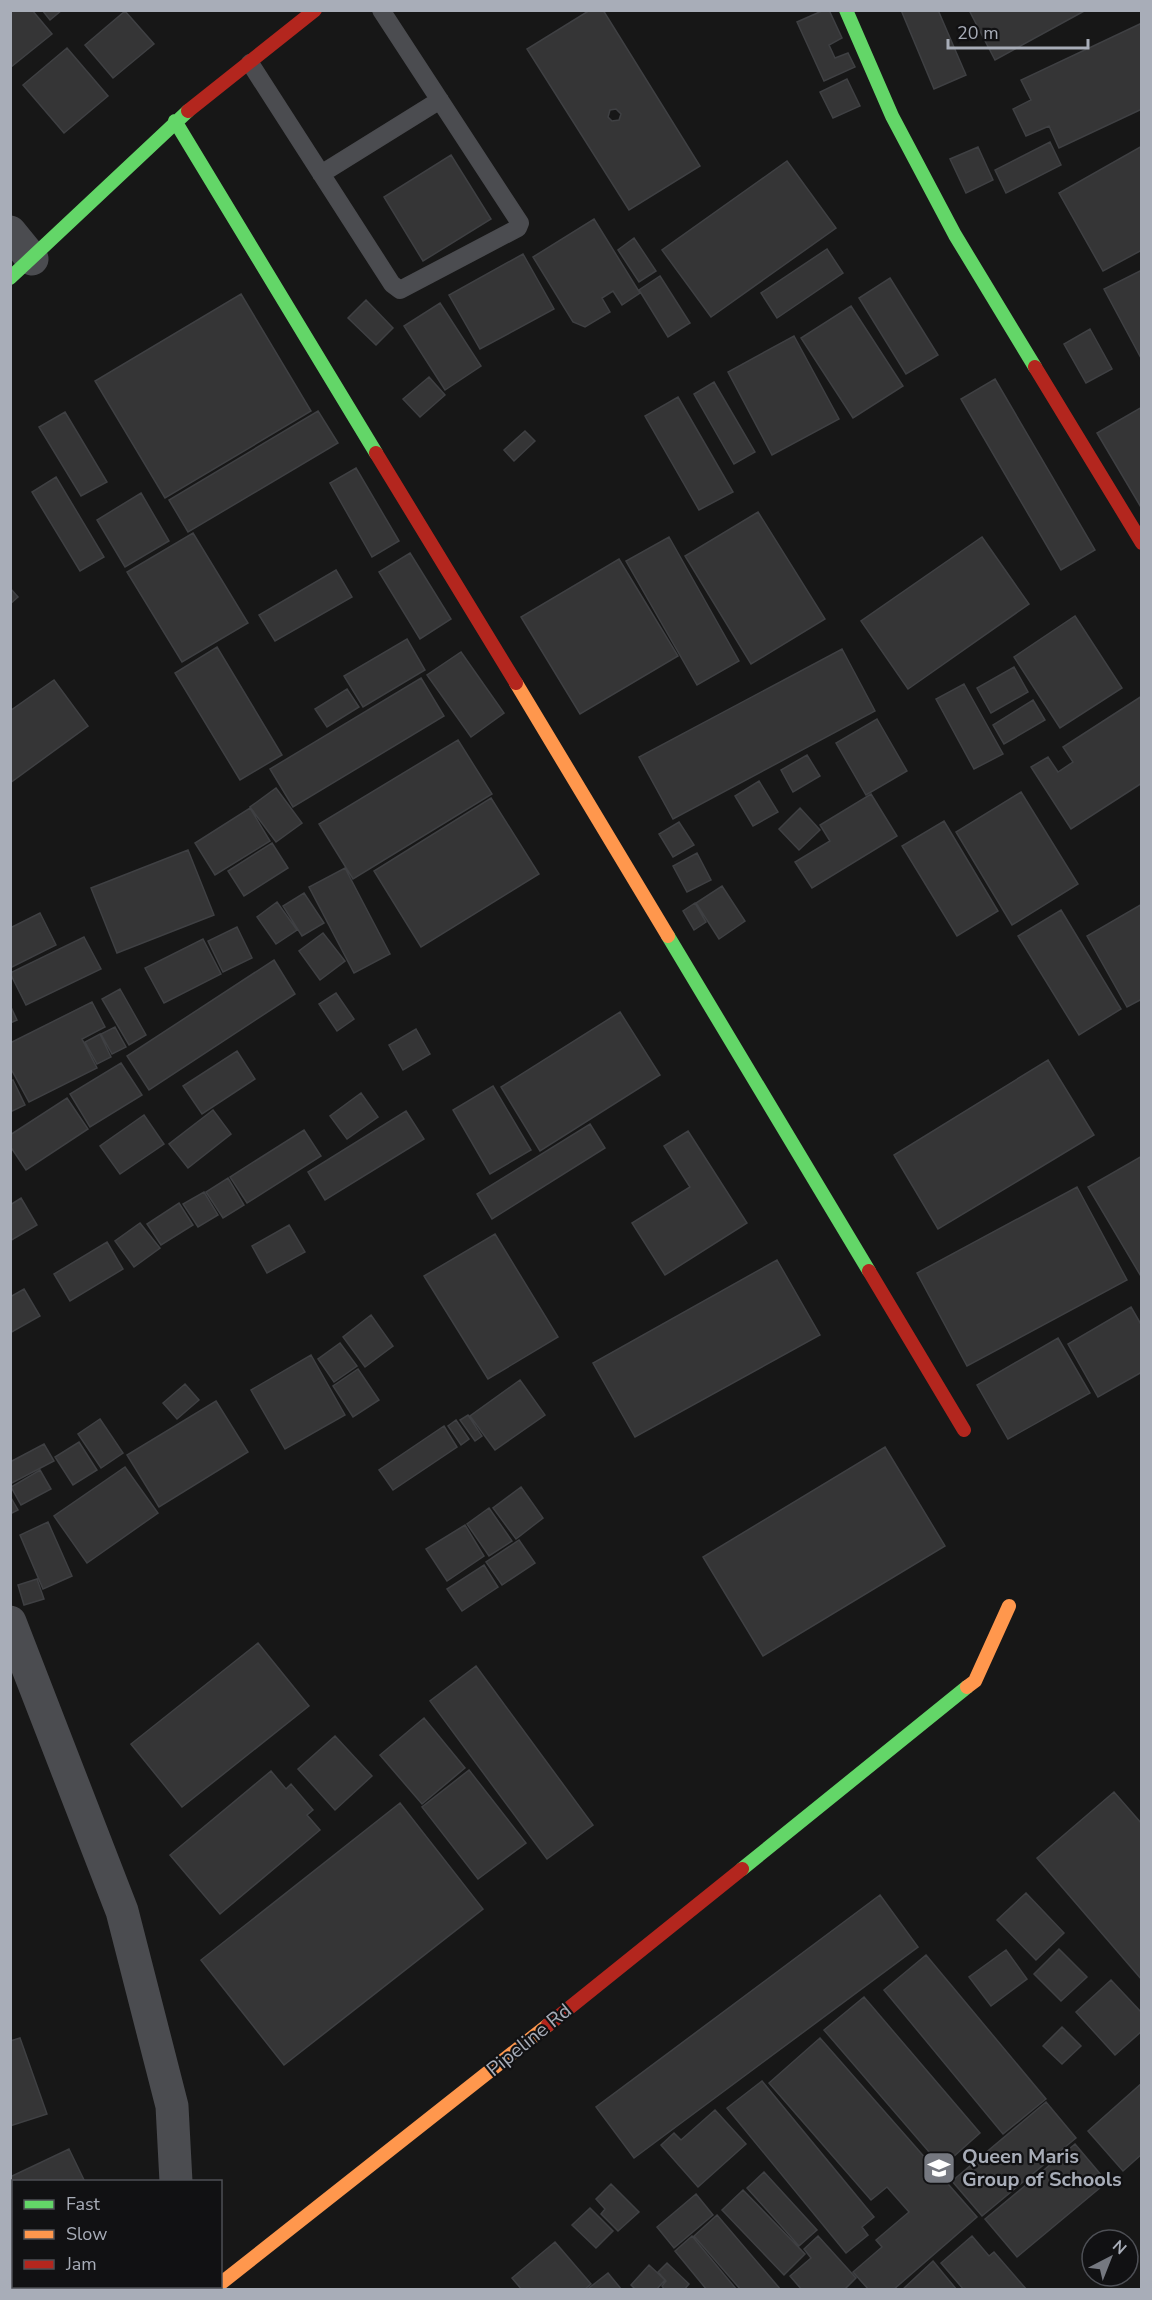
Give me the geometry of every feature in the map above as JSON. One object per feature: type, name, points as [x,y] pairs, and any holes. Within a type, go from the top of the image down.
[{"type":"street","points":[[10,232],[21,269],[175,121],[315,10]]},
{"type":"street","points":[[846,10],[892,116],[956,235],[1142,543]]},
{"type":"street","points":[[175,121],[549,737],[964,1430]]},
{"type":"street","name":"Pipeline Rd","points":[[222,2283],[421,2127],[975,1681],[1009,1606]]},
{"type":"street","points":[[10,1622],[122,1911],[172,2106],[176,2180]]},
{"type":"lane","points":[[250,63],[393,284],[400,290],[518,228],[520,223],[381,10]]},
{"type":"lane","points":[[321,174],[440,100]]},
{"type":"building","points":[[10,10],[32,10],[52,34],[11,67]]},
{"type":"building","points":[[42,10],[62,10],[50,20]]},
{"type":"building","points":[[590,10],[603,10],[700,166],[629,210],[527,49]],"holes":[[[616,109],[621,114],[619,120],[612,121],[608,117],[610,110]]]},
{"type":"building","points":[[829,10],[842,38],[829,45],[835,58],[848,53],[855,67],[824,81],[797,22]]},
{"type":"building","points":[[901,10],[938,10],[966,75],[934,89]]},
{"type":"building","points":[[969,10],[1086,10],[995,60]]},
{"type":"building","points":[[125,11],[154,44],[113,78],[85,45]]},
{"type":"building","points":[[1142,23],[1142,109],[1059,148],[1049,126],[1026,136],[1013,109],[1031,100],[1021,80]]},
{"type":"building","points":[[67,48],[108,96],[64,133],[23,85]]},
{"type":"building","points":[[847,79],[860,106],[833,118],[820,92]]},
{"type":"building","points":[[1050,142],[1061,165],[1006,193],[995,170]]},
{"type":"building","points":[[1142,146],[1142,250],[1103,271],[1059,193]]},
{"type":"building","points":[[978,147],[993,180],[966,193],[950,159]]},
{"type":"building","points":[[451,155],[491,219],[423,261],[384,197]]},
{"type":"building","points":[[787,161],[836,228],[711,317],[662,250]]},
{"type":"building","points":[[594,219],[640,293],[622,305],[613,291],[602,298],[610,312],[585,327],[573,322],[533,257]]},
{"type":"building","points":[[634,238],[656,271],[639,282],[618,250]]},
{"type":"building","points":[[827,249],[843,273],[777,318],[761,293]]},
{"type":"building","points":[[523,254],[554,309],[480,349],[449,295]]},
{"type":"building","points":[[1142,270],[1142,360],[1104,289]]},
{"type":"building","points":[[660,276],[690,323],[668,337],[639,290]]},
{"type":"building","points":[[890,278],[938,355],[906,374],[859,298]]},
{"type":"building","points":[[241,294],[311,411],[165,498],[95,381]]},
{"type":"building","points":[[366,300],[393,328],[376,345],[348,318]]},
{"type":"building","points":[[440,303],[481,366],[445,390],[404,326]]},
{"type":"building","points":[[851,306],[903,386],[853,418],[801,338]]},
{"type":"building","points":[[1090,329],[1112,369],[1086,383],[1064,344]]},
{"type":"building","points":[[794,336],[839,419],[772,455],[728,372]]},
{"type":"building","points":[[429,377],[445,395],[420,417],[403,399]]},
{"type":"building","points":[[995,379],[1095,550],[1061,570],[961,399]]},
{"type":"building","points":[[714,382],[755,452],[734,464],[694,394]]},
{"type":"building","points":[[678,397],[733,492],[699,510],[645,416]]},
{"type":"building","points":[[1142,407],[1142,509],[1097,433]]},
{"type":"building","points":[[318,411],[338,443],[188,532],[169,500]]},
{"type":"building","points":[[65,412],[107,482],[81,496],[39,427]]},
{"type":"building","points":[[525,431],[535,441],[514,461],[504,450]]},
{"type":"building","points":[[356,468],[399,541],[372,557],[330,483]]},
{"type":"building","points":[[56,477],[104,557],[80,571],[32,492]]},
{"type":"building","points":[[141,493],[169,541],[125,567],[97,520]]},
{"type":"building","points":[[758,512],[825,619],[751,664],[685,556]]},
{"type":"building","points":[[193,533],[248,623],[182,662],[127,572]]},
{"type":"building","points":[[669,537],[739,661],[697,685],[626,561]]},
{"type":"building","points":[[982,537],[1029,604],[908,689],[861,621]]},
{"type":"building","points":[[410,553],[451,619],[420,639],[379,572]]},
{"type":"building","points":[[619,559],[678,656],[580,714],[521,617]]},
{"type":"building","points":[[336,570],[352,597],[275,641],[259,615]]},
{"type":"building","points":[[10,588],[18,597],[10,604]]},
{"type":"building","points":[[1075,616],[1122,688],[1060,728],[1014,657]]},
{"type":"building","points":[[407,639],[425,670],[363,707],[344,676]]},
{"type":"building","points":[[217,647],[282,755],[240,780],[175,673]]},
{"type":"building","points":[[842,649],[875,711],[673,819],[639,757]]},
{"type":"building","points":[[461,652],[504,713],[471,737],[427,675]]},
{"type":"building","points":[[1014,667],[1028,692],[991,713],[977,688]]},
{"type":"building","points":[[421,678],[444,716],[293,807],[270,769]]},
{"type":"building","points":[[54,680],[88,726],[10,783],[10,711]]},
{"type":"building","points":[[964,684],[1003,754],[974,769],[936,699]]},
{"type":"building","points":[[347,689],[359,707],[327,727],[315,709]]},
{"type":"building","points":[[1142,696],[1142,783],[1071,829],[1031,767],[1048,757],[1058,772],[1073,762],[1063,747]]},
{"type":"building","points":[[1033,700],[1045,720],[1004,744],[993,725]]},
{"type":"building","points":[[877,719],[907,771],[866,795],[836,743]]},
{"type":"building","points":[[458,740],[492,794],[353,879],[319,824]]},
{"type":"building","points":[[807,755],[820,776],[793,792],[781,770]]},
{"type":"building","points":[[759,781],[778,812],[753,826],[735,796]]},
{"type":"building","points":[[276,788],[302,823],[276,842],[250,807]]},
{"type":"building","points":[[1021,792],[1078,884],[1012,925],[956,832]]},
{"type":"building","points":[[871,794],[897,836],[812,888],[795,862],[830,841],[820,825]]},
{"type":"building","points":[[491,798],[539,874],[421,947],[374,871]]},
{"type":"building","points":[[250,808],[270,841],[215,875],[195,843]]},
{"type":"building","points":[[800,808],[820,830],[799,850],[779,829]]},
{"type":"building","points":[[944,821],[998,911],[957,936],[902,846]]},
{"type":"building","points":[[679,822],[694,845],[673,857],[659,834]]},
{"type":"building","points":[[272,843],[288,868],[244,896],[228,871]]},
{"type":"building","points":[[188,850],[214,915],[117,953],[91,888]]},
{"type":"building","points":[[697,853],[711,880],[687,892],[673,866]]},
{"type":"building","points":[[345,868],[390,954],[354,973],[309,887]]},
{"type":"building","points":[[722,886],[745,921],[719,939],[696,903]]},
{"type":"building","points":[[304,893],[324,923],[302,936],[283,906]]},
{"type":"building","points":[[277,902],[297,930],[276,944],[257,917]]},
{"type":"building","points":[[695,903],[706,922],[694,930],[683,911]]},
{"type":"building","points":[[1142,904],[1142,999],[1127,1007],[1087,936]]},
{"type":"building","points":[[1061,910],[1121,1009],[1079,1035],[1018,936]]},
{"type":"building","points":[[40,913],[56,945],[10,968],[10,928]]},
{"type":"building","points":[[237,927],[252,958],[223,972],[208,941]]},
{"type":"building","points":[[323,933],[345,961],[320,980],[299,951]]},
{"type":"building","points":[[84,937],[101,969],[26,1005],[10,973]]},
{"type":"building","points":[[203,939],[221,974],[164,1003],[145,968]]},
{"type":"building","points":[[274,960],[295,994],[149,1090],[127,1056]]},
{"type":"building","points":[[120,989],[146,1035],[129,1045],[102,999]]},
{"type":"building","points":[[336,993],[354,1019],[337,1031],[319,1004]]},
{"type":"building","points":[[92,1002],[105,1027],[82,1039],[97,1068],[29,1102],[10,1067],[10,1043]]},
{"type":"building","points":[[10,1005],[17,1020],[10,1023]]},
{"type":"building","points":[[620,1012],[660,1075],[540,1151],[501,1087]]},
{"type":"building","points":[[115,1027],[126,1047],[112,1054],[101,1034]]},
{"type":"building","points":[[416,1029],[430,1054],[403,1070],[389,1045]]},
{"type":"building","points":[[100,1034],[111,1057],[97,1064],[85,1042]]},
{"type":"building","points":[[237,1051],[255,1079],[202,1114],[183,1086]]},
{"type":"building","points":[[1048,1060],[1094,1135],[938,1229],[894,1155]]},
{"type":"building","points":[[121,1063],[142,1095],[90,1127],[70,1094]]},
{"type":"building","points":[[13,1080],[25,1105],[10,1112],[10,1081]]},
{"type":"building","points":[[493,1086],[531,1150],[490,1174],[453,1110]]},
{"type":"building","points":[[361,1093],[378,1117],[347,1139],[330,1116]]},
{"type":"building","points":[[67,1098],[88,1129],[26,1170],[10,1146],[10,1135]]},
{"type":"building","points":[[213,1110],[231,1134],[188,1168],[169,1144]]},
{"type":"building","points":[[406,1111],[424,1139],[325,1200],[308,1172]]},
{"type":"building","points":[[144,1115],[164,1144],[120,1174],[100,1146]]},
{"type":"building","points":[[590,1124],[605,1148],[492,1219],[477,1194]]},
{"type":"building","points":[[304,1130],[321,1156],[247,1203],[230,1177]]},
{"type":"building","points":[[688,1131],[747,1223],[665,1275],[632,1223],[690,1187],[664,1146]]},
{"type":"building","points":[[1142,1156],[1142,1278],[1088,1187]]},
{"type":"building","points":[[228,1178],[244,1205],[223,1218],[206,1192]]},
{"type":"building","points":[[1077,1187],[1127,1280],[967,1366],[917,1273]]},
{"type":"building","points":[[204,1192],[218,1215],[198,1227],[183,1204]]},
{"type":"building","points":[[21,1198],[37,1225],[10,1241],[10,1205]]},
{"type":"building","points":[[179,1203],[193,1225],[161,1245],[147,1224]]},
{"type":"building","points":[[140,1223],[160,1248],[134,1267],[115,1241]]},
{"type":"building","points":[[289,1225],[305,1252],[267,1273],[252,1246]]},
{"type":"building","points":[[495,1234],[558,1337],[488,1379],[424,1276]]},
{"type":"building","points":[[107,1242],[123,1269],[70,1301],[54,1274]]},
{"type":"building","points":[[777,1260],[820,1335],[635,1437],[593,1363]]},
{"type":"building","points":[[24,1289],[40,1316],[10,1333],[10,1297]]},
{"type":"building","points":[[1131,1307],[1142,1326],[1142,1372],[1098,1397],[1068,1344]]},
{"type":"building","points":[[371,1315],[393,1346],[365,1367],[343,1337]]},
{"type":"building","points":[[1058,1338],[1090,1393],[1008,1439],[977,1385]]},
{"type":"building","points":[[340,1343],[357,1366],[334,1382],[318,1359]]},
{"type":"building","points":[[311,1355],[345,1415],[285,1449],[251,1390]]},
{"type":"building","points":[[358,1369],[379,1400],[353,1417],[333,1386]]},
{"type":"building","points":[[520,1380],[545,1415],[495,1450],[470,1416]]},
{"type":"building","points":[[185,1384],[199,1400],[177,1419],[163,1403]]},
{"type":"building","points":[[216,1401],[248,1452],[159,1507],[127,1455]]},
{"type":"building","points":[[468,1415],[482,1436],[475,1441],[460,1420]]},
{"type":"building","points":[[100,1419],[123,1453],[101,1468],[78,1434]]},
{"type":"building","points":[[456,1420],[469,1439],[461,1445],[448,1426]]},
{"type":"building","points":[[444,1426],[457,1447],[393,1490],[379,1470]]},
{"type":"building","points":[[79,1442],[97,1470],[73,1485],[55,1457]]},
{"type":"building","points":[[44,1444],[54,1461],[10,1484],[10,1462]]},
{"type":"building","points":[[885,1447],[945,1546],[763,1656],[703,1557]]},
{"type":"building","points":[[125,1467],[158,1513],[87,1563],[54,1516]]},
{"type":"building","points":[[40,1470],[51,1489],[21,1505],[11,1487]]},
{"type":"building","points":[[521,1487],[543,1518],[516,1539],[493,1508]]},
{"type":"building","points":[[10,1496],[18,1510],[10,1514]]},
{"type":"building","points":[[489,1508],[512,1541],[489,1556],[467,1524]]},
{"type":"building","points":[[48,1522],[72,1576],[43,1589],[20,1535]]},
{"type":"building","points":[[465,1525],[484,1556],[447,1581],[426,1549]]},
{"type":"building","points":[[519,1540],[535,1563],[502,1585],[486,1562]]},
{"type":"building","points":[[484,1565],[498,1587],[462,1611],[447,1589]]},
{"type":"building","points":[[37,1579],[44,1599],[24,1605],[18,1585]]},
{"type":"building","points":[[258,1643],[309,1706],[182,1807],[131,1744]]},
{"type":"building","points":[[476,1666],[593,1825],[547,1859],[430,1701]]},
{"type":"building","points":[[424,1718],[465,1768],[422,1804],[380,1755]]},
{"type":"building","points":[[335,1736],[372,1776],[335,1810],[298,1769]]},
{"type":"building","points":[[469,1770],[526,1843],[478,1879],[422,1807]]},
{"type":"building","points":[[271,1771],[286,1789],[291,1784],[313,1810],[307,1815],[320,1830],[220,1914],[170,1855]]},
{"type":"building","points":[[1114,1792],[1142,1824],[1142,1980],[1037,1858]]},
{"type":"building","points":[[400,1803],[483,1909],[284,2065],[201,1960]]},
{"type":"building","points":[[1026,1893],[1064,1933],[1036,1960],[997,1920]]},
{"type":"building","points":[[880,1895],[918,1947],[634,2158],[596,2107]]},
{"type":"building","points":[[1059,1949],[1087,1977],[1061,2001],[1034,1974]]},
{"type":"building","points":[[1006,1950],[1027,1979],[991,2006],[969,1977]]},
{"type":"building","points":[[926,1955],[1046,2099],[1003,2134],[884,1990]]},
{"type":"building","points":[[1111,1980],[1142,2013],[1142,2031],[1115,2055],[1076,2012]]},
{"type":"building","points":[[864,1997],[980,2133],[942,2167],[824,2030]]},
{"type":"building","points":[[1062,2027],[1081,2046],[1062,2064],[1043,2046]]},
{"type":"building","points":[[20,2038],[47,2114],[10,2126],[10,2041]]},
{"type":"building","points":[[820,2038],[977,2217],[893,2290],[869,2290],[853,2272],[882,2247],[876,2240],[909,2212],[887,2187],[871,2200],[769,2083]]},
{"type":"building","points":[[762,2081],[874,2217],[862,2227],[868,2235],[846,2253],[727,2108]]},
{"type":"building","points":[[1142,2083],[1142,2154],[1123,2171],[1088,2131]]},
{"type":"building","points":[[1046,2102],[1076,2138],[982,2216],[952,2181]]},
{"type":"building","points":[[715,2110],[746,2144],[698,2187],[661,2145],[674,2133],[681,2140]]},
{"type":"building","points":[[1075,2144],[1107,2182],[1017,2257],[985,2219]]},
{"type":"building","points":[[69,2149],[84,2180],[12,2180],[12,2278],[10,2278],[10,2177]]},
{"type":"building","points":[[764,2172],[817,2230],[799,2246],[747,2188]]},
{"type":"building","points":[[611,2184],[639,2212],[618,2231],[601,2214],[605,2209],[596,2199]]},
{"type":"building","points":[[743,2190],[805,2254],[784,2275],[722,2210]]},
{"type":"building","points":[[696,2194],[713,2215],[674,2248],[657,2227]]},
{"type":"building","points":[[590,2208],[613,2231],[596,2248],[572,2225]]},
{"type":"building","points":[[717,2215],[781,2290],[741,2290],[694,2236]]},
{"type":"building","points":[[692,2236],[737,2290],[707,2290],[675,2251]]},
{"type":"building","points":[[818,2236],[856,2278],[844,2290],[802,2290],[790,2276],[811,2258],[804,2249]]},
{"type":"building","points":[[972,2236],[989,2256],[994,2252],[1027,2290],[964,2290],[941,2263]]},
{"type":"building","points":[[555,2242],[591,2284],[584,2290],[522,2290],[512,2278]]},
{"type":"building","points":[[933,2261],[957,2290],[902,2290]]},
{"type":"building","points":[[667,2263],[689,2284],[684,2290],[665,2290],[662,2286],[666,2281],[658,2272]]},
{"type":"building","points":[[649,2265],[665,2280],[656,2290],[636,2290],[631,2285]]},
{"type":"building","points":[[608,2273],[622,2290],[590,2290],[589,2288]]},
{"type":"traffic: fast","points":[[846,10],[892,116],[955,235],[1035,367]]},
{"type":"traffic: fast","points":[[10,278],[188,111]]},
{"type":"traffic: fast","points":[[175,121],[376,453]]},
{"type":"traffic: fast","points":[[668,936],[869,1271]]},
{"type":"traffic: fast","points":[[742,1869],[967,1687]]},
{"type":"traffic: slow","points":[[516,683],[668,936]]},
{"type":"traffic: slow","points":[[967,1687],[975,1681],[1009,1606]]},
{"type":"traffic: slow","points":[[222,2282],[548,2025]]},
{"type":"traffic: jam","points":[[188,111],[315,10]]},
{"type":"traffic: jam","points":[[1035,367],[1142,543]]},
{"type":"traffic: jam","points":[[376,453],[516,683]]},
{"type":"traffic: jam","points":[[869,1271],[964,1430]]},
{"type":"traffic: jam","points":[[548,2025],[742,1869]]},
{"type":"place","name":"Queen Maris Group of Schools","points":[[939,2168]]}]
